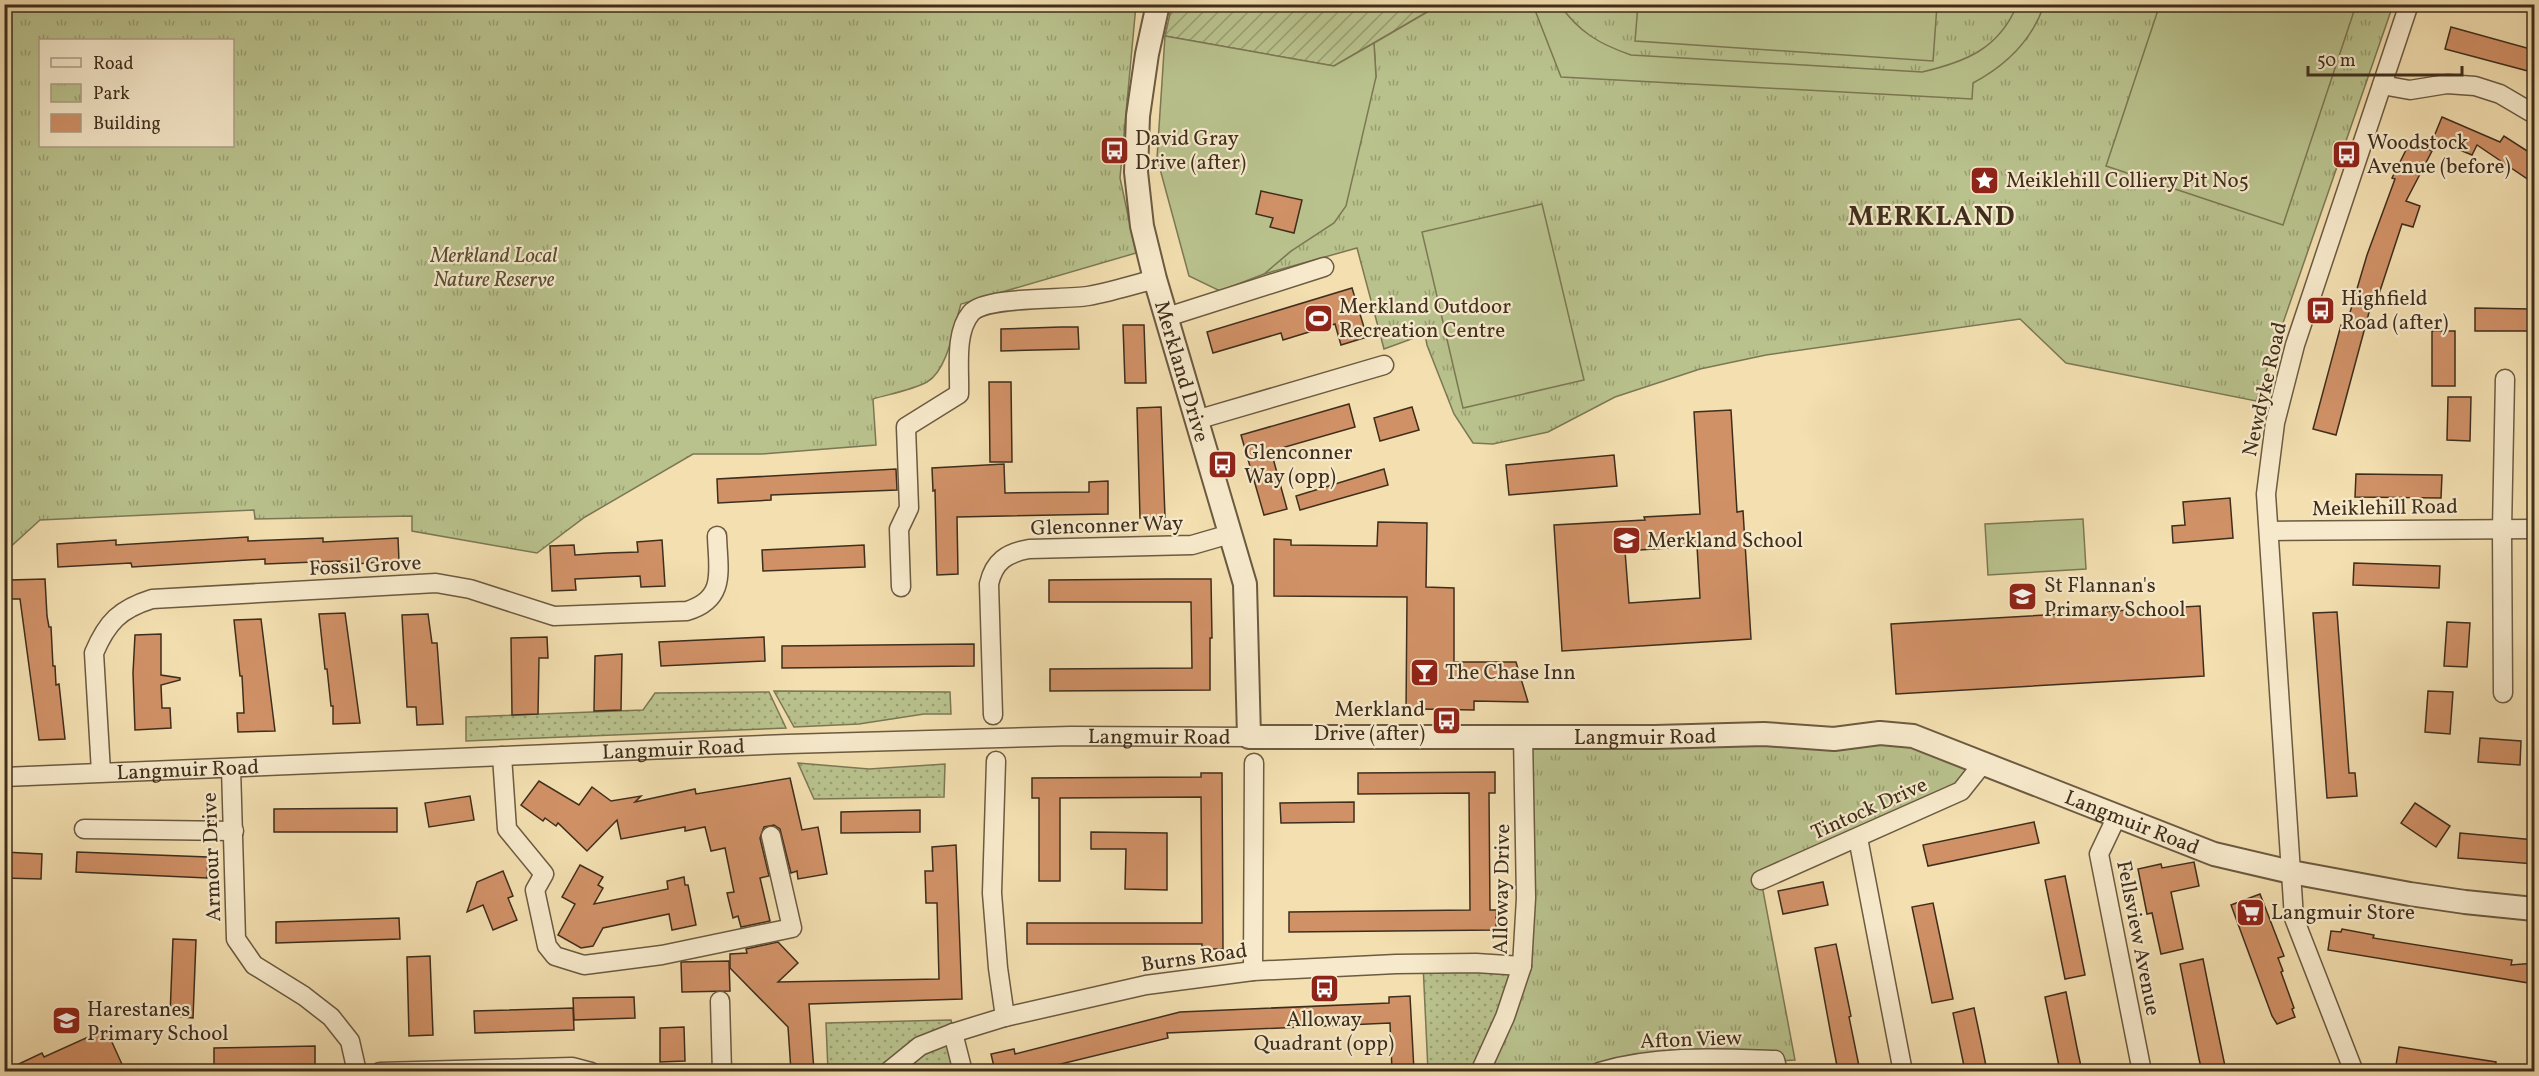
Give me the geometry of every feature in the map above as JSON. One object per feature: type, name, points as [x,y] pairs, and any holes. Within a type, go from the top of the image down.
[{"type":"street","name":"Merkland Drive","points":[[1158,4],[1147,54],[1138,116],[1136,172],[1142,226],[1155,279],[1245,584],[1249,737]]},
{"type":"street","name":"Newdyke Road","points":[[2354,1071],[2295,918],[2266,494],[2270,451],[2286,378],[2302,322],[2409,4]]},
{"type":"street","points":[[2382,85],[2410,90],[2447,84],[2475,86],[2500,94],[2535,114]]},
{"type":"street","points":[[1167,317],[1324,267]]},
{"type":"street","points":[[901,586],[899,529],[909,508],[906,427],[959,394],[960,342],[963,325],[971,312],[987,304],[1090,296],[1155,279]]},
{"type":"street","points":[[1196,420],[1384,365]]},
{"type":"street","points":[[2503,693],[2502,529],[2505,379]]},
{"type":"street","name":"Meiklehill Road","points":[[2269,531],[2535,529]]},
{"type":"street","name":"Glenconner Way","points":[[993,715],[990,584],[992,571],[1007,554],[1029,549],[1192,545],[1206,543],[1230,534]]},
{"type":"street","name":"Fossil Grove","points":[[101,772],[94,653],[101,637],[117,616],[133,605],[152,599],[436,583],[470,589],[554,616],[687,611],[709,601],[715,592],[718,580],[717,536]]},
{"type":"street","name":"Langmuir Road","points":[[4,777],[788,744],[1071,736],[1655,737],[1764,734],[1834,739],[1880,733],[1913,736],[1945,751],[1983,762],[2214,854],[2291,872],[2465,902],[2535,909]]},
{"type":"street","name":"Alloway Drive","points":[[1480,1071],[1506,1017],[1522,966],[1526,898],[1523,736]]},
{"type":"street","points":[[502,756],[507,829],[544,873],[535,890],[547,946],[555,956],[569,962],[585,965],[662,955],[792,928],[771,836]]},
{"type":"street","points":[[996,761],[992,893],[998,968],[1005,1017]]},
{"type":"street","name":"Tintock Drive","points":[[1761,880],[1961,791],[1983,762]]},
{"type":"street","points":[[1253,970],[1254,763]]},
{"type":"street","name":"Armour Drive","points":[[231,768],[236,939],[254,965],[304,996],[331,1017],[350,1041],[357,1071]]},
{"type":"street","name":"Fellsview Avenue","points":[[2117,816],[2099,854],[2142,1071]]},
{"type":"street","points":[[84,829],[234,831]]},
{"type":"street","points":[[1858,838],[1903,1071]]},
{"type":"street","name":"Burns Road","points":[[888,1071],[920,1046],[953,1033],[1005,1017],[1146,985],[1253,970],[1476,963],[1522,966]]},
{"type":"street","points":[[720,1001],[722,1071]]},
{"type":"street","points":[[953,1033],[963,1071]]},
{"type":"street","name":"Afton View","points":[[1599,1071],[1640,1062],[1712,1058],[1774,1060],[1778,1071]]},
{"type":"street","points":[[380,1071],[572,1067],[591,1071]]},
{"type":"green space","points":[[2160,4],[2356,5],[2283,225],[2106,166]]},
{"type":"green space","name":"Merkland Local Nature Reserve","points":[[4,5],[1136,5],[1120,178],[1136,253],[961,304],[945,358],[934,376],[915,387],[873,399],[876,445],[761,454],[693,454],[585,517],[537,553],[412,531],[412,516],[255,519],[254,510],[40,520],[5,550]]},
{"type":"green space","points":[[1172,5],[1439,5],[1334,66],[1165,36]]},
{"type":"green space","points":[[1439,5],[2393,5],[2256,401],[2066,363],[2020,319],[1766,355],[1700,369],[1615,397],[1548,432],[1493,444],[1473,443],[1454,414],[1427,345],[1425,334],[1384,349],[1357,248],[1264,274],[1291,251],[1376,77],[1374,43]]},
{"type":"green space","points":[[1533,5],[1560,5],[1582,30],[1609,46],[1631,55],[1922,72],[1952,64],[1979,51],[2001,33],[2017,5],[2044,5],[2032,30],[2016,51],[1996,69],[1973,83],[1972,99],[1561,77]]},
{"type":"green space","points":[[1638,5],[1937,5],[1933,61],[1635,41]]},
{"type":"green space","points":[[1165,36],[1334,66],[1374,43],[1376,77],[1346,206],[1334,223],[1291,251],[1264,274],[1220,291],[1189,276],[1157,158]]},
{"type":"green space","points":[[1542,204],[1584,380],[1463,408],[1422,232]]},
{"type":"green space","points":[[2083,519],[2086,569],[1988,575],[1985,524]]},
{"type":"green space","points":[[774,691],[950,692],[951,714],[924,714],[859,724],[794,727]]},
{"type":"green space","points":[[769,692],[786,728],[466,741],[466,717],[643,710],[655,693]]},
{"type":"green space","points":[[1880,733],[1984,762],[1974,777],[1761,880],[1795,1060],[1599,1071],[1480,1072],[1522,966],[1523,736]]},
{"type":"green space","points":[[798,763],[869,769],[945,764],[944,797],[814,799]]},
{"type":"green space","points":[[1423,964],[1522,966],[1480,1071],[1428,1071]]},
{"type":"green space","points":[[951,1020],[963,1071],[828,1071],[826,1023]]},
{"type":"building","points":[[2451,27],[2534,50],[2528,71],[2445,49]]},
{"type":"building","points":[[2442,117],[2500,142],[2504,136],[2535,156],[2535,184],[2477,145],[2472,155],[2433,139]]},
{"type":"building","points":[[2411,140],[2432,151],[2406,201],[2420,206],[2413,227],[2402,224],[2375,306],[2371,305],[2336,435],[2313,429],[2341,325],[2346,326],[2367,255],[2395,179],[2392,178]]},
{"type":"building","points":[[1261,191],[1302,200],[1294,233],[1270,227],[1273,218],[1256,214]]},
{"type":"building","name":"Merkland Outdoor Recreation Centre","points":[[1352,288],[1367,337],[1341,345],[1335,324],[1283,340],[1281,333],[1213,353],[1207,332]]},
{"type":"building","points":[[2475,308],[2530,309],[2529,331],[2475,331]]},
{"type":"building","points":[[1123,325],[1144,325],[1146,383],[1125,383]]},
{"type":"building","points":[[1078,327],[1079,349],[1001,351],[1001,329]]},
{"type":"building","points":[[2432,331],[2455,331],[2455,386],[2432,386]]},
{"type":"building","points":[[989,382],[1011,382],[1012,462],[990,462]]},
{"type":"building","points":[[2448,397],[2471,397],[2470,441],[2447,440]]},
{"type":"building","points":[[1349,404],[1355,427],[1271,451],[1287,509],[1264,515],[1241,435]]},
{"type":"building","points":[[1161,407],[1165,517],[1140,518],[1137,408]]},
{"type":"building","points":[[1412,407],[1419,430],[1380,441],[1374,418]]},
{"type":"building","points":[[1731,410],[1737,512],[1743,511],[1751,639],[1562,651],[1554,525],[1645,520],[1644,517],[1700,514],[1694,412]],"holes":[[[1697,546],[1700,598],[1629,603],[1625,551]]]},
{"type":"building","points":[[1614,455],[1617,486],[1509,495],[1506,465]]},
{"type":"building","points":[[1004,464],[1005,493],[1089,492],[1089,482],[1108,481],[1108,514],[957,517],[958,574],[937,575],[935,490],[933,491],[932,468]]},
{"type":"building","points":[[896,469],[897,490],[771,495],[771,500],[718,503],[717,479]]},
{"type":"building","points":[[1384,469],[1388,485],[1300,510],[1296,496]]},
{"type":"building","points":[[2356,474],[2442,475],[2441,498],[2355,497]]},
{"type":"building","points":[[2230,498],[2233,538],[2173,543],[2172,526],[2185,525],[2183,502]]},
{"type":"building","points":[[1378,522],[1427,523],[1426,587],[1454,588],[1454,662],[1516,662],[1528,702],[1474,701],[1474,710],[1422,709],[1422,713],[1406,713],[1407,597],[1274,596],[1274,539],[1291,540],[1291,545],[1377,546]]},
{"type":"building","points":[[248,537],[248,541],[323,538],[323,542],[398,538],[399,561],[340,565],[340,561],[265,564],[265,559],[132,567],[131,563],[58,567],[57,544],[116,540],[116,545]]},
{"type":"building","points":[[662,540],[665,586],[641,587],[640,576],[575,579],[576,590],[552,591],[550,546],[574,545],[575,555],[638,552],[637,542]]},
{"type":"building","points":[[864,545],[865,567],[763,571],[762,550]]},
{"type":"building","points":[[2354,563],[2440,566],[2439,588],[2353,585]]},
{"type":"building","points":[[45,579],[53,666],[55,666],[56,685],[59,684],[65,739],[39,740],[20,599],[11,599],[10,580]]},
{"type":"building","points":[[1211,579],[1210,690],[1050,691],[1050,669],[1192,668],[1191,602],[1049,602],[1049,580]]},
{"type":"building","points":[[2200,606],[2204,676],[1896,694],[1891,624]]},
{"type":"building","points":[[2337,612],[2349,773],[2355,773],[2357,796],[2327,798],[2313,613]]},
{"type":"building","points":[[345,613],[360,723],[333,724],[333,706],[331,706],[327,669],[325,669],[319,614]]},
{"type":"building","points":[[428,614],[432,643],[437,643],[443,724],[417,725],[416,707],[407,707],[402,615]]},
{"type":"building","points":[[261,619],[275,731],[238,732],[237,713],[244,713],[242,676],[240,676],[234,620]]},
{"type":"building","points":[[2447,622],[2470,623],[2467,667],[2444,666]]},
{"type":"building","points":[[161,634],[161,675],[180,678],[180,680],[161,685],[162,708],[170,708],[171,728],[135,730],[133,673],[135,635]]},
{"type":"building","points":[[547,637],[548,658],[539,658],[538,714],[512,715],[511,638]]},
{"type":"building","points":[[764,637],[765,661],[661,666],[659,642]]},
{"type":"building","points":[[974,644],[974,666],[782,668],[782,646]]},
{"type":"building","points":[[622,654],[621,710],[594,711],[595,656]]},
{"type":"building","points":[[2428,691],[2453,692],[2450,734],[2425,732]]},
{"type":"building","points":[[2480,738],[2521,741],[2520,765],[2478,762]]},
{"type":"building","points":[[1495,772],[1495,793],[1489,793],[1490,910],[1496,910],[1496,930],[1289,932],[1289,912],[1470,910],[1469,793],[1358,794],[1358,773]]},
{"type":"building","points":[[1201,773],[1222,773],[1223,949],[1202,949],[1202,944],[1027,944],[1027,923],[1202,923],[1201,797],[1060,798],[1060,881],[1039,881],[1039,798],[1032,798],[1032,778],[1201,777]]},
{"type":"building","points":[[790,778],[802,830],[818,827],[827,874],[798,879],[797,871],[791,873],[780,829],[774,825],[764,827],[760,838],[769,876],[760,878],[770,921],[741,927],[738,916],[733,918],[727,893],[734,892],[725,848],[711,851],[705,827],[685,831],[685,827],[621,839],[617,820],[587,851],[558,823],[556,826],[545,818],[543,821],[521,805],[539,781],[579,805],[592,787],[611,801],[641,796],[635,802],[695,789],[696,794]]},
{"type":"building","points":[[470,796],[474,820],[429,827],[425,803]]},
{"type":"building","points":[[1354,802],[1354,822],[1281,823],[1280,803]]},
{"type":"building","points":[[2415,803],[2450,826],[2436,847],[2401,823]]},
{"type":"building","points":[[397,808],[397,832],[274,832],[274,809]]},
{"type":"building","points":[[920,810],[920,832],[841,833],[841,812]]},
{"type":"building","points":[[2034,822],[2039,843],[1928,866],[1923,845]]},
{"type":"building","points":[[1091,832],[1167,833],[1167,890],[1125,889],[1126,849],[1091,849]]},
{"type":"building","points":[[2460,833],[2535,840],[2535,864],[2458,858]]},
{"type":"building","points":[[956,845],[962,999],[809,1004],[814,1071],[791,1071],[788,1027],[730,968],[730,954],[747,953],[746,949],[778,942],[798,963],[778,982],[939,979],[937,903],[926,903],[925,871],[933,871],[932,847]]},
{"type":"building","points":[[4,852],[42,854],[41,879],[4,878]]},
{"type":"building","points":[[77,852],[208,857],[207,878],[76,872]]},
{"type":"building","points":[[2194,862],[2199,886],[2171,892],[2183,949],[2161,954],[2152,913],[2147,914],[2138,869],[2161,864],[2162,868]]},
{"type":"building","points":[[580,865],[603,877],[598,885],[603,888],[594,904],[668,889],[667,881],[684,877],[685,885],[688,885],[696,925],[672,930],[669,914],[603,928],[593,946],[581,948],[558,935],[575,904],[562,897]]},
{"type":"building","points":[[503,871],[513,896],[508,898],[517,920],[493,930],[483,905],[467,912],[477,882]]},
{"type":"building","points":[[2065,876],[2085,975],[2065,979],[2045,880]]},
{"type":"building","points":[[1823,882],[1828,905],[1783,914],[1778,891]]},
{"type":"building","points":[[2260,894],[2284,956],[2278,958],[2294,1008],[2292,1009],[2295,1017],[2277,1024],[2231,905]]},
{"type":"building","points":[[1933,903],[1953,999],[1932,1003],[1912,907]]},
{"type":"building","points":[[399,918],[400,939],[276,943],[276,922]]},
{"type":"building","points":[[2342,929],[2374,935],[2373,938],[2512,960],[2511,965],[2535,963],[2535,984],[2328,950],[2331,931],[2341,932]]},
{"type":"building","points":[[173,939],[196,940],[193,1018],[170,1016]]},
{"type":"building","points":[[1836,944],[1860,1071],[1838,1071],[1831,1035],[1815,948]]},
{"type":"building","points":[[430,956],[433,1035],[409,1036],[407,957]]},
{"type":"building","points":[[2203,959],[2226,1071],[2202,1071],[2199,1059],[2180,964]]},
{"type":"building","points":[[729,961],[730,991],[682,992],[681,962]]},
{"type":"building","points":[[2066,992],[2082,1071],[2060,1071],[2045,997]]},
{"type":"building","points":[[1410,996],[1414,1071],[1392,1071],[1390,1023],[1167,1033],[1168,1038],[1032,1071],[995,1071],[991,1054],[1014,1049],[1015,1054],[1180,1012],[1389,1003],[1389,997]]},
{"type":"building","points":[[634,997],[635,1018],[574,1020],[573,998]]},
{"type":"building","points":[[573,1008],[574,1030],[475,1033],[474,1011]]},
{"type":"building","points":[[1974,1008],[1987,1071],[1965,1071],[1953,1013]]},
{"type":"building","points":[[684,1027],[685,1061],[660,1062],[660,1028]]},
{"type":"building","points":[[106,1029],[125,1071],[4,1071],[42,1053],[44,1057]]},
{"type":"building","points":[[315,1046],[315,1067],[214,1070],[214,1048]]},
{"type":"building","points":[[2399,1047],[2496,1062],[2495,1071],[2395,1071]]},
{"type":"place","name":"David Gray Drive (after)","points":[[1114,150]]},
{"type":"place","name":"Woodstock Avenue (before)","points":[[2346,154]]},
{"type":"place","name":"Meiklehill Colliery Pit No5","points":[[1985,180]]},
{"type":"place","name":"Highfield Road (after)","points":[[2320,310]]},
{"type":"place","name":"Merkland Outdoor Recreation Centre","points":[[1318,318]]},
{"type":"place","name":"Glenconner Way (opp)","points":[[1223,464]]},
{"type":"place","name":"Merkland School","points":[[1626,540]]},
{"type":"place","name":"St Flannan's Primary School","points":[[2023,597]]},
{"type":"place","name":"The Chase Inn","points":[[1424,672]]},
{"type":"place","name":"Merkland Drive (after)","points":[[1446,721]]},
{"type":"place","name":"Langmuir Store","points":[[2250,912]]},
{"type":"place","name":"Alloway Quadrant (opp)","points":[[1324,988]]},
{"type":"place","name":"Harestanes Primary School","points":[[66,1021]]},
{"type":"district","name":"MERKLAND","points":[[1932,216]]}]
